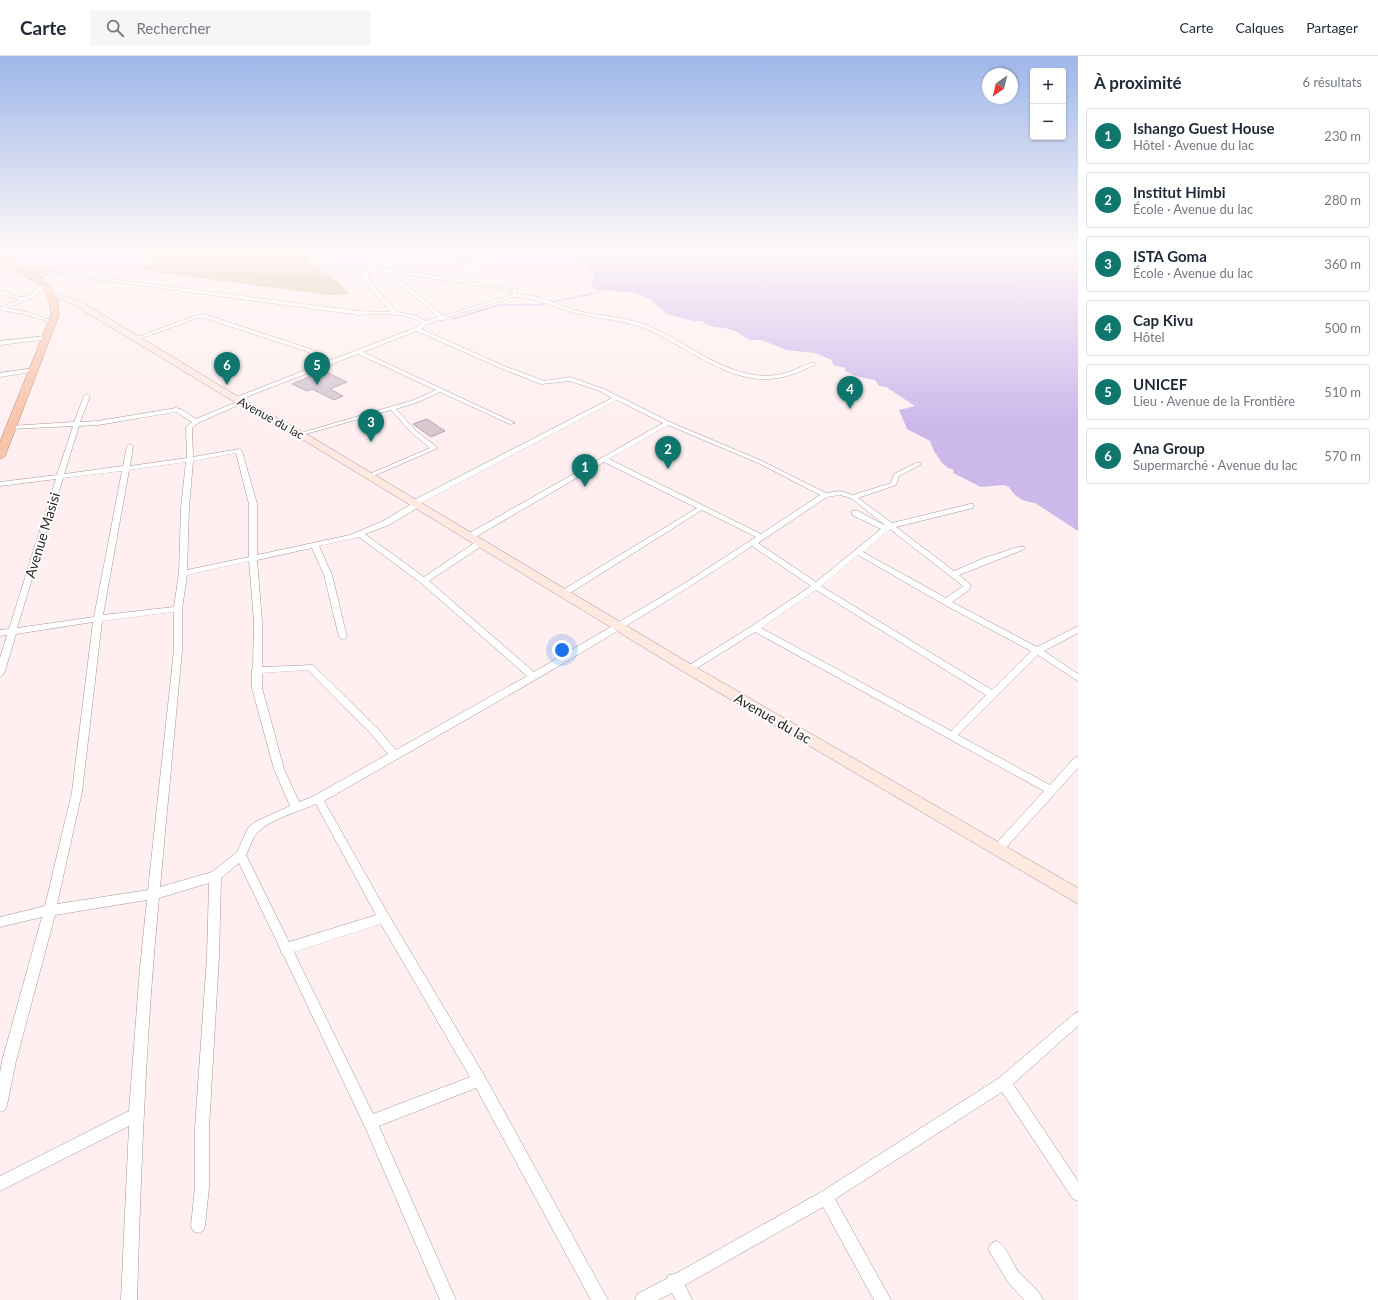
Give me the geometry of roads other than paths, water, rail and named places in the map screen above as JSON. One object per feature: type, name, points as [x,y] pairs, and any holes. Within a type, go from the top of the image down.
[{"type":"highway","points":[[0,456],[4,439],[12,427],[54,323],[55,307]]},
{"type":"main road","name":"Avenue du lac","points":[[85,307],[135,339],[238,400],[300,434],[415,505],[689,669],[1078,897]]},
{"type":"street","points":[[314,307],[359,313],[394,314],[418,318],[425,323]]},
{"type":"street","points":[[390,307],[394,311],[394,314]]},
{"type":"street","points":[[430,307],[443,319]]},
{"type":"street","points":[[129,1300],[136,1115],[146,968],[178,650],[178,609],[183,573],[185,508],[190,460],[189,427],[238,400],[417,329],[425,323],[443,319],[479,307]]},
{"type":"street","points":[[564,307],[584,314],[639,324],[681,344],[718,365],[739,372],[772,377],[787,374],[813,364]]},
{"type":"street","points":[[0,309],[25,313],[54,323]]},
{"type":"street","points":[[135,339],[196,317],[204,316],[308,350],[332,363]]},
{"type":"street","points":[[417,329],[502,367],[543,382],[574,380],[618,397],[668,423],[760,462],[824,495]]},
{"type":"street","points":[[0,343],[48,338]]},
{"type":"street","points":[[359,352],[512,423]]},
{"type":"street","points":[[0,375],[35,370]]},
{"type":"street","points":[[300,434],[416,401],[440,390]]},
{"type":"street","name":"Avenue Masisi","points":[[0,674],[11,632],[49,514],[59,477],[76,423],[87,396]]},
{"type":"street","points":[[183,573],[360,534],[386,523],[415,505],[618,397]]},
{"type":"street","points":[[369,476],[435,448],[414,432],[392,408]]},
{"type":"street","points":[[12,427],[98,423],[176,410],[180,410],[196,422]]},
{"type":"street","points":[[424,581],[475,540],[604,459],[668,423]]},
{"type":"street","points":[[0,1105],[9,1061],[50,910],[77,792],[98,619],[130,446]]},
{"type":"street","points":[[0,484],[190,460],[239,451],[253,504],[254,558],[258,622],[256,688],[279,769],[296,808]]},
{"type":"street","points":[[604,459],[762,537]]},
{"type":"street","points":[[853,497],[895,484],[896,475],[918,464]]},
{"type":"street","points":[[0,922],[50,910],[154,894],[215,876],[242,855],[252,831],[274,816],[318,799],[533,676],[688,585],[824,495],[840,493],[853,497],[888,527],[953,574],[967,587],[946,602]]},
{"type":"street","points":[[689,669],[755,628],[816,586],[888,527],[970,506]]},
{"type":"street","points":[[564,593],[702,508]]},
{"type":"street","points":[[856,513],[888,527]]},
{"type":"street","points":[[360,534],[424,581],[533,676]]},
{"type":"street","points":[[753,543],[816,586],[993,695]]},
{"type":"street","points":[[314,545],[328,574],[343,637]]},
{"type":"street","points":[[953,574],[987,560],[1021,549]]},
{"type":"street","points":[[858,552],[1037,651],[1078,678]]},
{"type":"street","points":[[0,634],[98,619],[178,609]]},
{"type":"street","points":[[755,628],[1051,790]]},
{"type":"street","points":[[952,735],[1037,651],[1078,629]]},
{"type":"street","points":[[256,670],[310,667],[375,732],[395,755]]},
{"type":"street","points":[[998,849],[1078,761]]},
{"type":"street","points":[[318,799],[384,918],[479,1080],[600,1300]]},
{"type":"street","points":[[242,855],[285,949],[370,1122],[448,1300]]},
{"type":"street","points":[[198,1226],[202,1187],[202,1128],[213,957],[215,876]]},
{"type":"street","points":[[285,949],[384,918]]},
{"type":"street","points":[[643,1300],[674,1281],[826,1197],[1004,1083],[1077,1021]]},
{"type":"street","points":[[370,1122],[479,1080]]},
{"type":"street","points":[[1004,1083],[1078,1194]]},
{"type":"street","points":[[0,1184],[136,1115]]},
{"type":"street","points":[[826,1197],[883,1300]]},
{"type":"street","points":[[996,1249],[1013,1277],[1035,1300]]},
{"type":"street","points":[[674,1281],[684,1300]]},
{"type":"waterway","points":[[453,319],[492,307]]},
{"type":"place","name":"Ana Group","points":[[227,385]]},
{"type":"place","name":"UNICEF","points":[[317,385]]},
{"type":"place","name":"Cap Kivu","points":[[850,409]]},
{"type":"place","name":"ISTA Goma","points":[[371,442]]},
{"type":"place","name":"Institut Himbi","points":[[668,469]]},
{"type":"place","name":"Ishango Guest House","points":[[585,487]]}]
